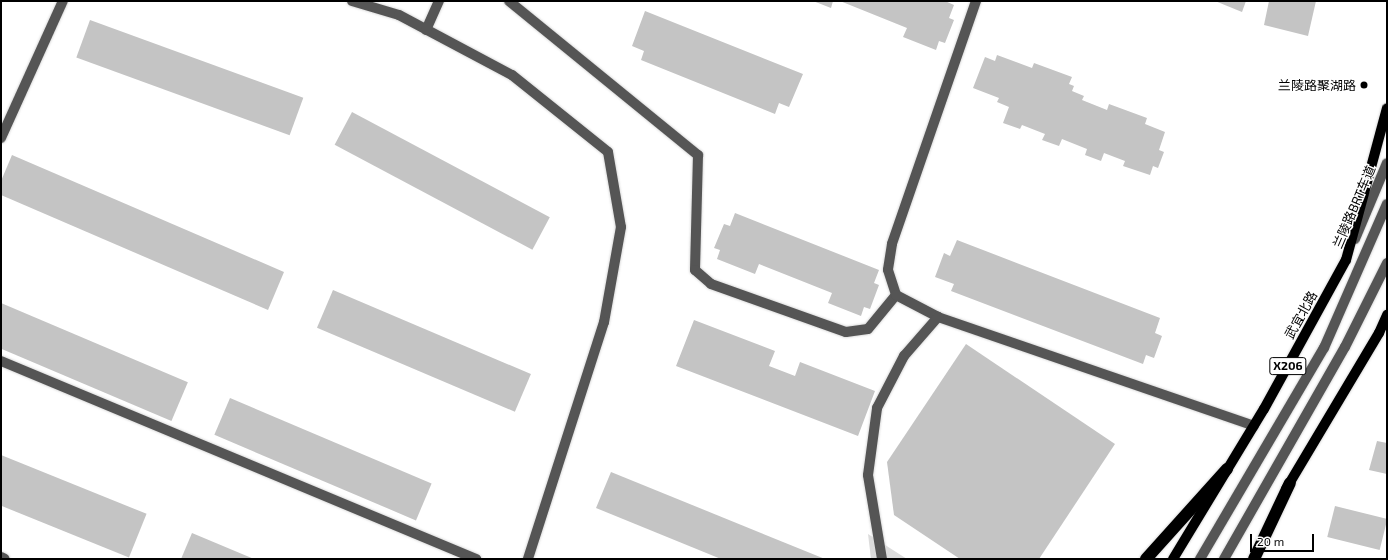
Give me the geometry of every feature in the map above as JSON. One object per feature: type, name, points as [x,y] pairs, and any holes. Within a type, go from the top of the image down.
[{"type":"highway","points":[[1146,559],[1227,469]]},
{"type":"highway","points":[[1254,559],[1290,483]]},
{"type":"main road","name":"武宜北路","points":[[1173,559],[1254,426],[1346,260],[1387,108]]},
{"type":"main road","points":[[1247,559],[1290,483],[1383,334],[1387,316]]},
{"type":"street","points":[[1,138],[63,1]]},
{"type":"street","points":[[352,1],[398,16],[512,75],[608,152],[621,227],[604,322],[528,559]]},
{"type":"street","points":[[426,30],[439,1]]},
{"type":"street","points":[[509,1],[698,155],[695,270],[711,284],[846,332],[868,329],[896,295]]},
{"type":"street","points":[[976,1],[892,244],[888,270],[896,295],[938,317],[1254,426]]},
{"type":"street","name":"兰陵路BRT车道","points":[[1346,260],[1387,163]]},
{"type":"street","points":[[1200,559],[1324,348],[1387,204]]},
{"type":"street","points":[[1224,559],[1345,347],[1387,263]]},
{"type":"street","points":[[882,559],[868,475],[877,408],[904,356],[938,317]]},
{"type":"street","points":[[1,361],[476,559]]},
{"type":"street","points":[[1,557],[5,559]]},
{"type":"shaded area","points":[[868,534],[907,559],[871,559]]},
{"type":"building","points":[[813,1],[833,1],[831,8]]},
{"type":"building","points":[[840,1],[945,1],[954,5],[949,18],[954,20],[945,43],[939,41],[936,50],[903,37],[907,28]]},
{"type":"building","points":[[1215,1],[1246,1],[1242,12]]},
{"type":"building","points":[[1269,1],[1316,1],[1308,36],[1264,25]]},
{"type":"building","points":[[645,11],[803,74],[789,107],[779,103],[775,114],[641,60],[644,51],[632,46]]},
{"type":"building","points":[[90,20],[303,98],[290,135],[76,58]]},
{"type":"building","points":[[997,55],[1032,68],[1034,63],[1072,77],[1069,84],[1074,86],[1072,91],[1084,96],[1082,100],[1107,110],[1109,104],[1147,118],[1145,124],[1165,132],[1159,150],[1164,152],[1158,168],[1153,166],[1150,175],[1123,166],[1125,161],[1104,153],[1101,161],[1085,155],[1087,149],[1062,139],[1059,146],[1042,140],[1045,134],[1022,125],[1020,129],[1003,123],[1009,107],[997,102],[999,98],[973,88],[985,57],[995,61]]},
{"type":"building","points":[[352,112],[550,217],[532,250],[335,145]]},
{"type":"building","points":[[12,155],[284,272],[268,310],[1,195],[1,181]]},
{"type":"building","points":[[735,213],[879,270],[874,283],[879,285],[870,309],[864,307],[861,316],[828,303],[832,293],[759,264],[755,274],[717,259],[720,250],[714,248],[724,224],[730,226]]},
{"type":"building","points":[[957,240],[1160,318],[1155,333],[1162,336],[1154,358],[1146,355],[1143,364],[951,291],[954,284],[935,277],[944,253],[950,256]]},
{"type":"building","points":[[333,290],[531,374],[515,412],[317,328]]},
{"type":"building","points":[[1,303],[188,382],[171,421],[1,349]]},
{"type":"building","points":[[694,320],[775,351],[769,366],[795,376],[800,362],[875,391],[858,436],[676,366]]},
{"type":"building","points":[[966,344],[1115,444],[1039,559],[960,559],[894,515],[887,462]]},
{"type":"building","points":[[230,398],[432,484],[416,520],[214,435]]},
{"type":"building","points":[[1377,441],[1387,443],[1387,474],[1369,470]]},
{"type":"building","points":[[1,455],[147,514],[129,557],[1,506]]},
{"type":"building","points":[[611,472],[825,559],[721,559],[596,508]]},
{"type":"building","points":[[1335,506],[1387,519],[1380,550],[1327,537]]},
{"type":"building","points":[[192,533],[254,559],[181,559]]},
{"type":"place","name":"兰陵路聚湖路","points":[[1364,85]]}]
